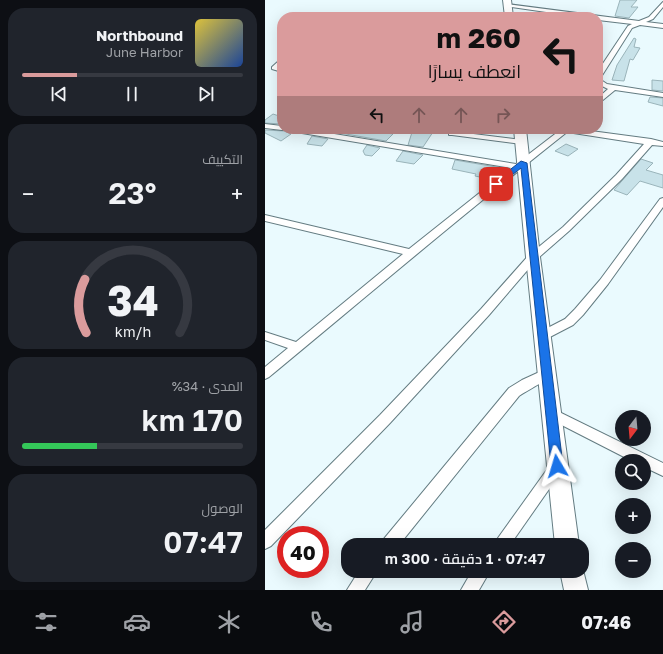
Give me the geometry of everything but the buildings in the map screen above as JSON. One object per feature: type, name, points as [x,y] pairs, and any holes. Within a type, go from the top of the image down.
[{"type":"street","points":[[507,3],[563,12]]},
{"type":"street","points":[[603,69],[626,32],[638,22],[655,15],[663,4]]},
{"type":"street","points":[[603,18],[663,26]]},
{"type":"street","points":[[603,85],[613,88],[663,95]]},
{"type":"street","points":[[603,97],[613,88]]},
{"type":"street","points":[[265,126],[277,127]]},
{"type":"street","points":[[322,134],[521,165]]},
{"type":"street","points":[[475,134],[521,136],[521,165],[566,538]]},
{"type":"street","points":[[265,374],[557,134]]},
{"type":"street","points":[[600,134],[663,144]]},
{"type":"street","points":[[265,541],[480,318],[533,257],[566,229],[619,177],[651,141]]},
{"type":"street","points":[[542,336],[569,322],[579,312],[604,282],[663,201]]},
{"type":"street","points":[[265,218],[412,253]]},
{"type":"street","points":[[265,336],[299,346]]},
{"type":"street","points":[[395,538],[450,468],[514,392],[527,383],[546,374]]},
{"type":"street","points":[[551,413],[663,470]]},
{"type":"street","points":[[506,538],[557,466]]},
{"type":"street","points":[[355,590],[364,578]]},
{"type":"street","points":[[469,590],[477,578]]},
{"type":"street","points":[[574,578],[577,590]]},
{"type":"route","points":[[496,184],[524,163],[533,257],[557,466]]}]
